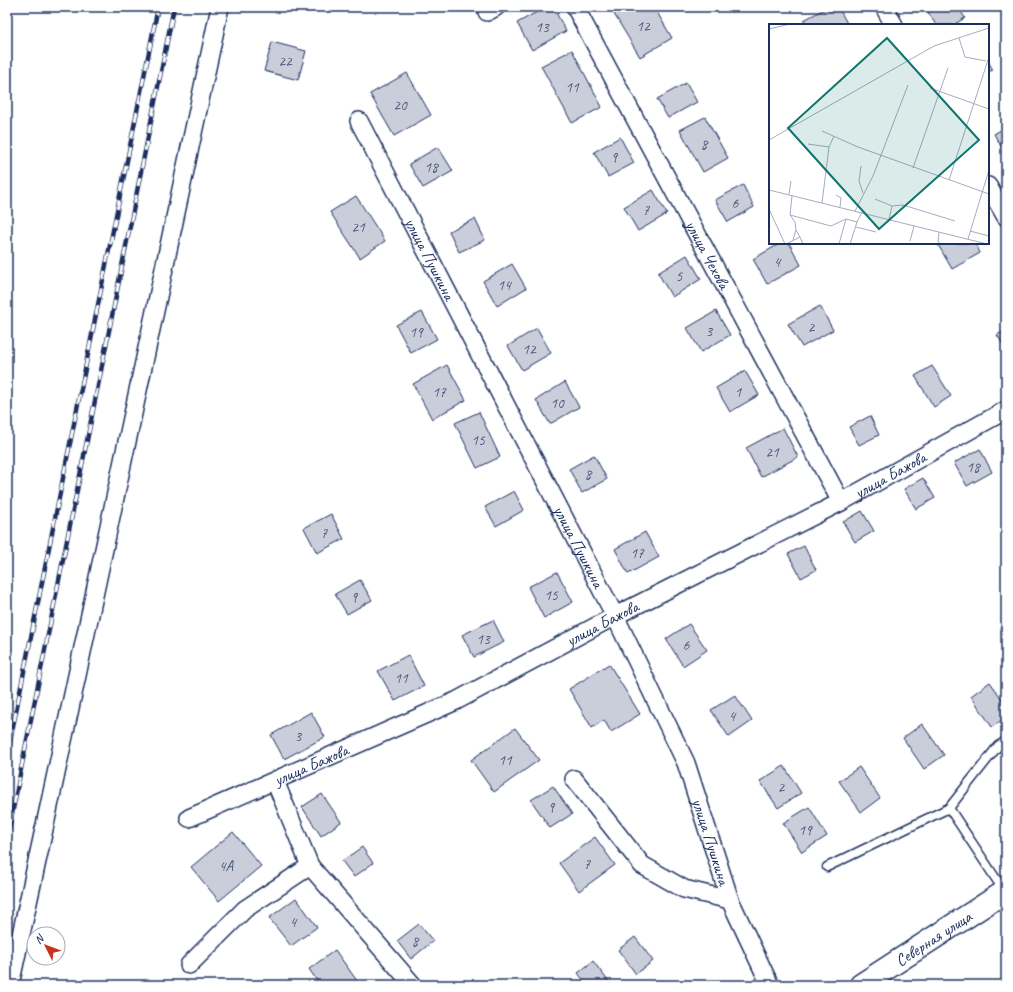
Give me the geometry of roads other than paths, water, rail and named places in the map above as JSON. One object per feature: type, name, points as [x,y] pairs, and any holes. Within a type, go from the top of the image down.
[{"type":"main road","name":"Северная улица","points":[[861,985],[1005,891]]},
{"type":"street","points":[[10,985],[220,7]]},
{"type":"street","name":"улица Чехова","points":[[575,7],[841,502]]},
{"type":"street","points":[[884,7],[893,24]]},
{"type":"street","name":"улица Пушкина","points":[[359,121],[615,616],[686,763],[730,900],[770,985]]},
{"type":"street","points":[[989,188],[1006,216]]},
{"type":"street","name":"улица Бажова","points":[[189,818],[456,701],[615,616],[841,502],[1006,410]]},
{"type":"street","points":[[574,779],[642,865],[684,889],[730,900]]},
{"type":"street","points":[[275,781],[310,866],[413,985]]},
{"type":"street","points":[[189,965],[245,909],[310,866]]},
{"type":"lane","points":[[827,867],[949,808],[998,746],[1006,741]]},
{"type":"lane","points":[[949,808],[1005,891]]},
{"type":"railway","points":[[7,756],[158,7]]},
{"type":"railway","points":[[7,839],[174,7]]}]
